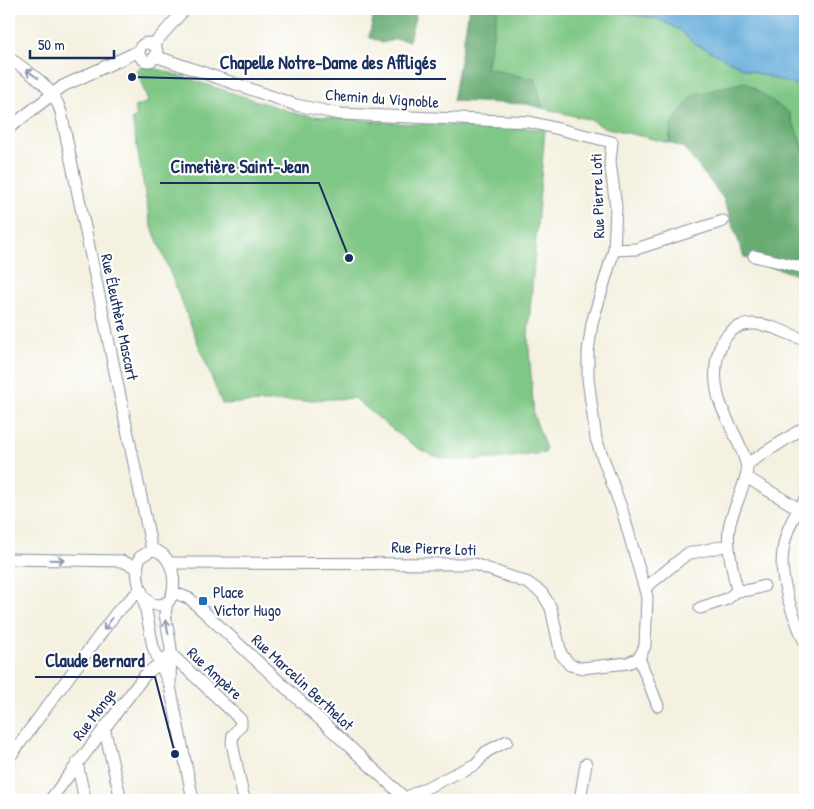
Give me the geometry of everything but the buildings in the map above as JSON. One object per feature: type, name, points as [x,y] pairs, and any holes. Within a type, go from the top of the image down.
[{"type":"street","points":[[153,44],[186,9]]},
{"type":"street","points":[[9,128],[52,94],[74,80],[139,51],[145,43],[153,44]]},
{"type":"street","points":[[139,51],[141,58],[146,60],[155,56],[156,51],[153,44]]},
{"type":"street","name":"Chemin du Vignoble","points":[[155,56],[296,105],[340,114],[530,122],[612,142]]},
{"type":"street","points":[[9,58],[38,79],[52,94]]},
{"type":"street","name":"Rue Éleuthère Mascart","points":[[52,94],[63,119],[152,550]]},
{"type":"street","name":"Rue Pierre Loti","points":[[169,563],[474,564],[528,583],[542,592],[552,608],[561,654],[570,665],[582,668],[628,663],[639,658],[646,646],[648,603],[620,504],[602,458],[590,403],[587,370],[589,341],[614,250],[616,207],[610,162],[612,142]]},
{"type":"street","name":"Rue Pierre Loti","points":[[614,250],[636,249],[723,221]]},
{"type":"street","points":[[754,256],[805,268]]},
{"type":"street","points":[[736,591],[729,545],[730,520],[746,477],[747,464],[718,397],[716,369],[720,346],[732,331],[753,324],[805,340]]},
{"type":"street","points":[[747,464],[805,427]]},
{"type":"street","points":[[746,477],[802,504],[785,536],[782,573],[788,602],[805,643]]},
{"type":"street","points":[[645,588],[687,554],[729,545]]},
{"type":"street","points":[[170,686],[159,663],[151,639],[137,568],[141,555],[152,550],[163,553],[169,563],[173,580],[173,592],[167,603],[165,618],[171,654],[170,686],[193,800]]},
{"type":"street","points":[[9,559],[122,561],[137,568]]},
{"type":"street","points":[[700,608],[727,599],[736,591],[764,586]]},
{"type":"street","points":[[142,592],[151,604],[167,603]]},
{"type":"street","points":[[9,758],[119,609],[142,592]]},
{"type":"street","name":"Rue Marcelin Berthelot","points":[[173,592],[190,599],[406,799]]},
{"type":"street","name":"Rue Monge","points":[[50,800],[144,675],[171,654]]},
{"type":"street","name":"Rue Ampère","points":[[171,654],[241,720],[241,725],[233,736],[232,743],[244,800]]},
{"type":"street","points":[[639,658],[658,706]]},
{"type":"street","points":[[104,727],[120,800]]},
{"type":"street","points":[[406,799],[476,764],[486,752],[507,741]]},
{"type":"street","points":[[77,763],[85,800]]},
{"type":"street","points":[[580,800],[586,764]]},
{"type":"green space","points":[[375,9],[417,9],[409,41],[397,39],[382,43],[369,37]]},
{"type":"green space","points":[[469,9],[498,9],[486,68],[536,80],[542,108],[527,104],[453,101]]},
{"type":"green space","points":[[498,9],[599,9],[659,19],[680,30],[694,43],[747,70],[805,88],[805,153],[789,113],[671,125],[669,143],[603,127],[591,120],[542,108],[535,80],[486,68]]},
{"type":"green space","points":[[141,66],[161,70],[301,115],[396,123],[545,129],[528,336],[534,416],[546,449],[545,453],[478,460],[438,457],[418,448],[354,398],[222,404],[150,222],[132,119],[137,117],[134,107],[148,102],[137,70]]},
{"type":"green space","points":[[745,82],[789,113],[805,153],[805,278],[744,257],[723,198],[684,148],[670,143],[671,125],[693,95]]},
{"type":"water","points":[[599,9],[805,9],[805,88],[747,70],[694,43],[680,30],[659,19]]},
{"type":"place","name":"Chapelle Notre-Dame des Affligés","points":[[132,77]]},
{"type":"place","name":"Cimetière Saint-Jean","points":[[349,258]]},
{"type":"place","name":"Place Victor Hugo","points":[[203,601]]},
{"type":"place","name":"Claude Bernard","points":[[175,754]]}]
